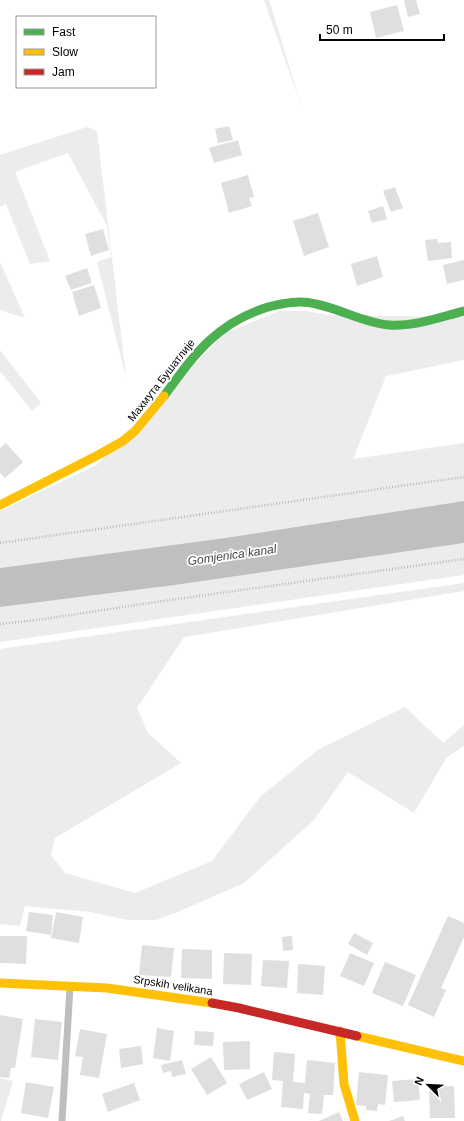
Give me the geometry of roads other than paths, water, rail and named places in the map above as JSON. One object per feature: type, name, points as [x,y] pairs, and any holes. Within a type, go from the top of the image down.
[{"type":"street","name":"Махмута Бушатлије","points":[[0,505],[110,449],[134,432],[150,415],[191,358],[206,342],[224,327],[246,315],[274,305],[299,302],[317,304],[369,321],[391,325],[417,323],[464,311]]},
{"type":"street","name":"Srpskih velikana","points":[[0,983],[70,985],[107,988],[187,999],[239,1008],[464,1061]]},
{"type":"street","points":[[340,1031],[344,1084],[354,1121]]},
{"type":"lane","points":[[62,1121],[70,985]]},
{"type":"water","name":"Gomjenica kanal","points":[[464,501],[464,543],[175,585],[0,607],[0,568],[218,539]]}]
